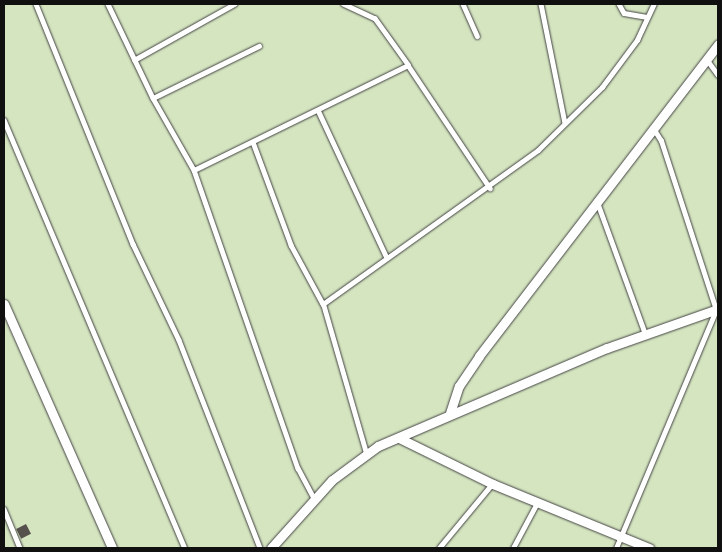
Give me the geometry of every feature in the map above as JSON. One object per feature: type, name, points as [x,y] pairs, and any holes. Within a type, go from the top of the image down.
[{"type":"street","points":[[450,414],[459,386],[479,356],[651,126],[708,61],[718,44]]},
{"type":"street","points":[[4,304],[112,548]]},
{"type":"street","points":[[271,548],[316,501],[332,480],[366,453],[450,414],[645,333],[717,310]]},
{"type":"street","points":[[399,438],[493,484],[649,548]]},
{"type":"lane","points":[[36,4],[133,244],[179,340],[260,548]]},
{"type":"lane","points":[[108,4],[153,98],[194,170],[298,468],[316,501]]},
{"type":"lane","points":[[134,60],[234,4]]},
{"type":"lane","points":[[343,4],[375,19],[490,188]]},
{"type":"lane","points":[[463,4],[477,36]]},
{"type":"lane","points":[[541,4],[564,123]]},
{"type":"lane","points":[[619,4],[624,13],[647,17]]},
{"type":"lane","points":[[323,304],[386,256],[490,188],[564,123],[602,87],[637,40],[654,4]]},
{"type":"lane","points":[[153,98],[259,46]]},
{"type":"lane","points":[[708,61],[718,75]]},
{"type":"lane","points":[[194,170],[408,65]]},
{"type":"lane","points":[[318,110],[386,256]]},
{"type":"lane","points":[[4,120],[185,548]]},
{"type":"lane","points":[[616,548],[623,536],[717,310],[661,141],[651,126]]},
{"type":"lane","points":[[253,142],[291,245],[323,304],[366,453]]},
{"type":"lane","points":[[596,200],[645,333]]},
{"type":"lane","points":[[439,548],[493,484]]},
{"type":"lane","points":[[513,548],[537,503]]},
{"type":"lane","points":[[4,508],[20,548]]},
{"type":"green space","points":[[4,4],[718,4],[718,548],[4,548]]},
{"type":"building","points":[[26,524],[31,534],[21,539],[16,529]]}]
